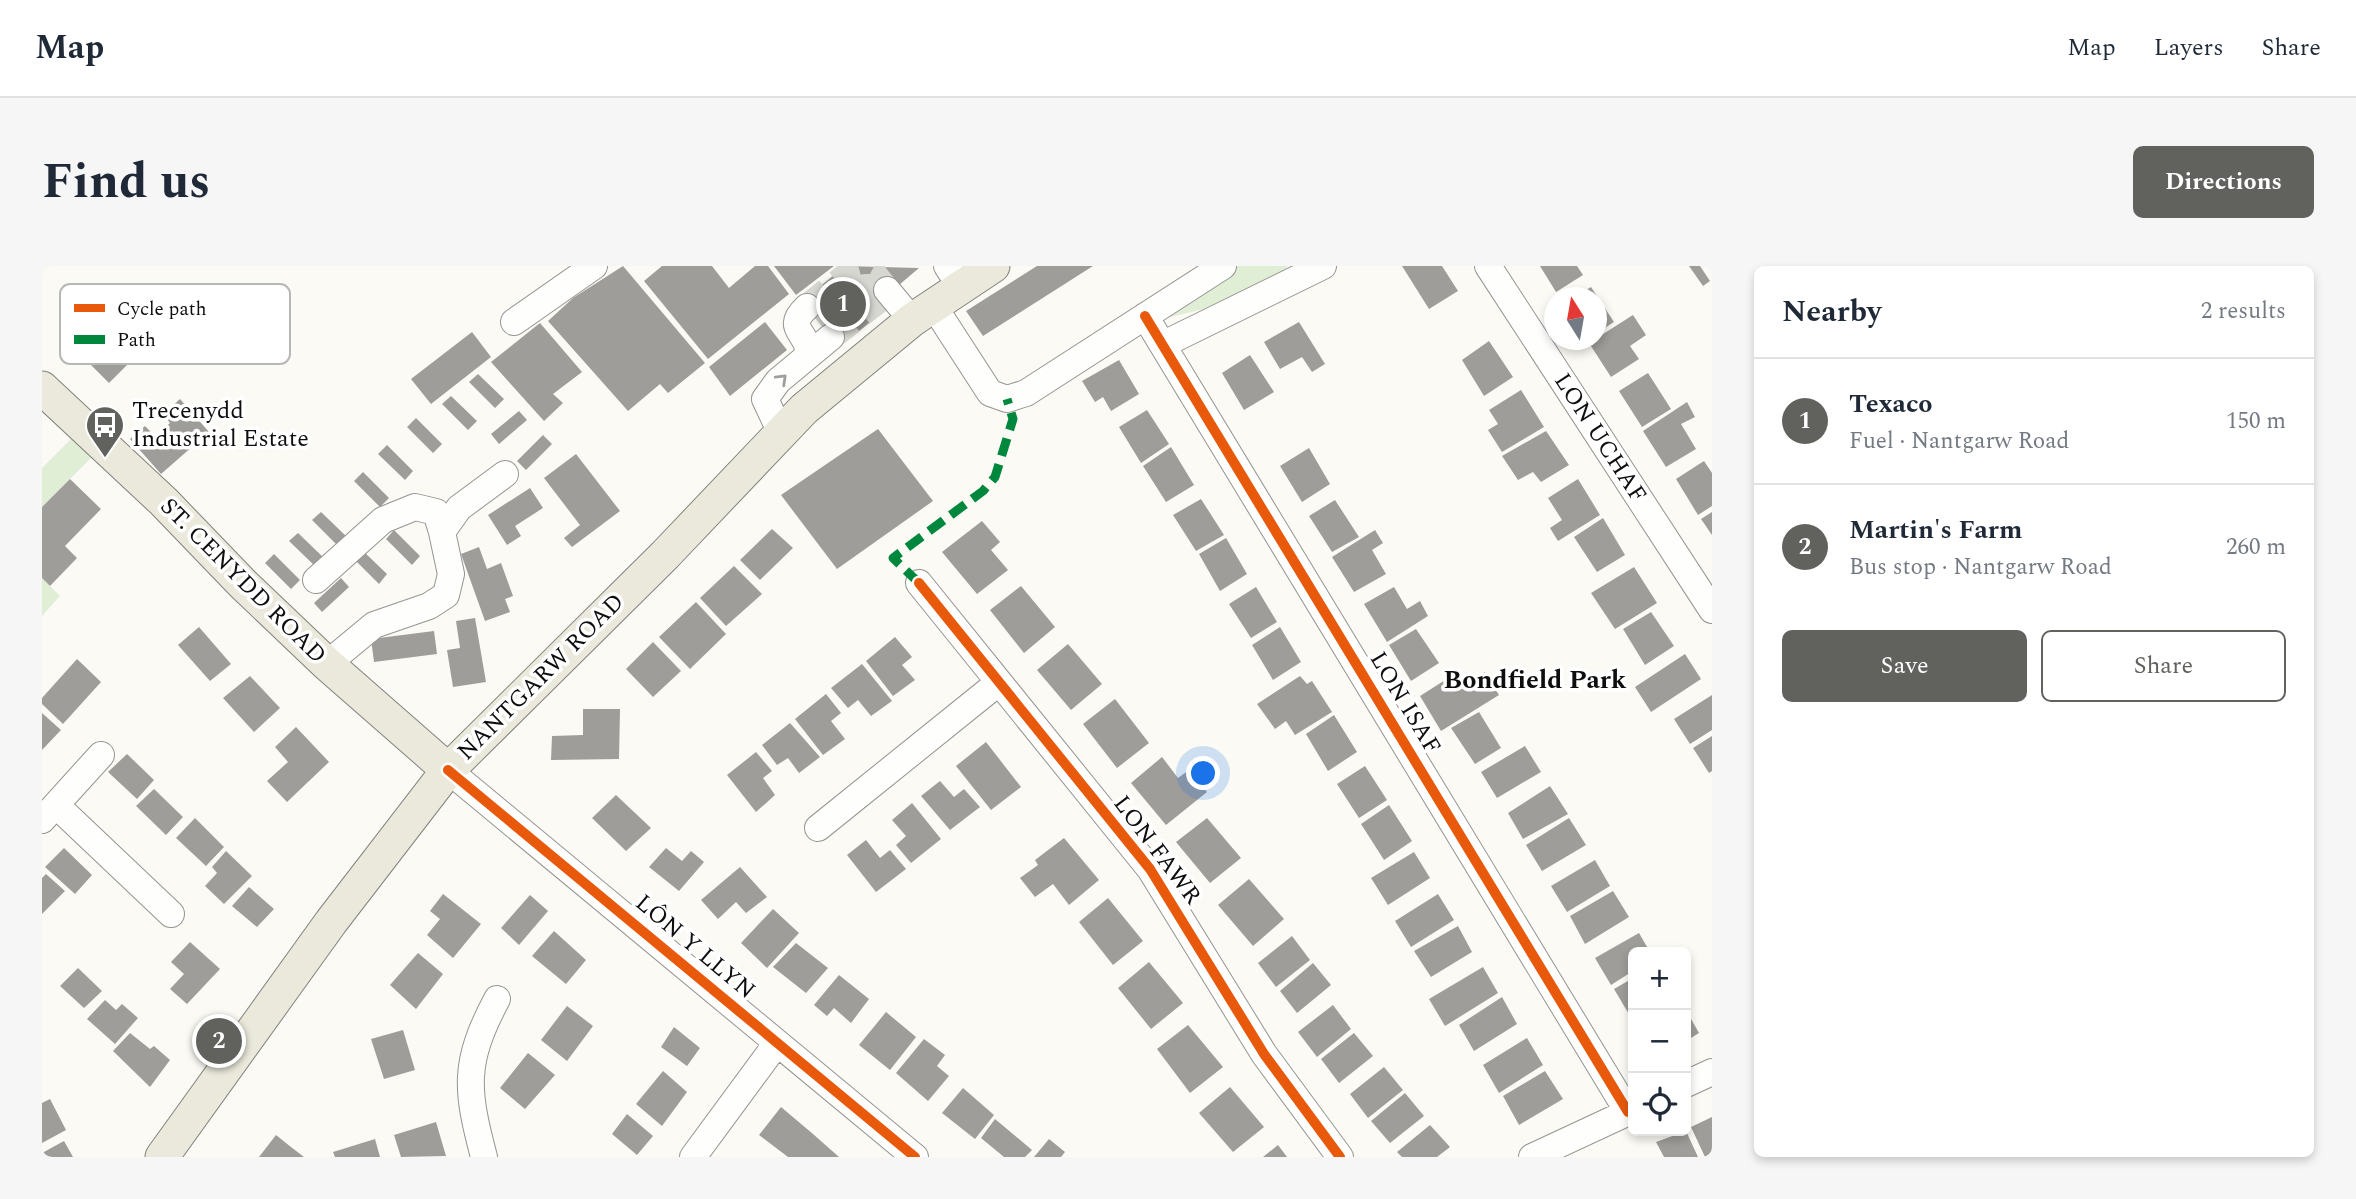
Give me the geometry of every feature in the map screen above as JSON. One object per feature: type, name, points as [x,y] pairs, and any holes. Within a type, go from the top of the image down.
[{"type":"main road","name":"NANTGARW ROAD","points":[[162,1157],[331,922],[447,770],[665,555],[781,433],[849,369],[901,303],[954,276],[993,266]]},
{"type":"main road","name":"ST. CENYDD ROAD","points":[[42,388],[164,502],[243,584],[327,664],[447,770]]},
{"type":"street","points":[[513,322],[594,266]]},
{"type":"street","points":[[901,303],[990,393],[1007,399],[1026,393],[1223,266]]},
{"type":"street","points":[[1164,344],[1323,266]]},
{"type":"street","name":"LON UCHAF","points":[[1488,266],[1712,610]]},
{"type":"street","name":"LON ISAF","points":[[1144,316],[1164,344],[1628,1106]]},
{"type":"street","points":[[781,433],[765,399],[814,333]]},
{"type":"street","points":[[442,532],[459,508],[505,474]]},
{"type":"street","points":[[316,580],[383,520],[415,507],[436,512],[450,573],[446,595],[429,606],[373,625],[327,664]]},
{"type":"street","name":"LON FAWR","points":[[919,583],[1150,869],[1264,1054],[1340,1157]]},
{"type":"street","points":[[818,828],[998,683]]},
{"type":"street","points":[[101,755],[49,813],[172,914]]},
{"type":"street","name":"LÔN Y LLYN","points":[[447,770],[915,1157]]},
{"type":"street","points":[[484,1157],[470,1090],[471,1061],[478,1035],[497,999]]},
{"type":"street","points":[[695,1156],[777,1044]]},
{"type":"street","points":[[1691,1082],[1712,1072]]},
{"type":"street","points":[[1532,1157],[1628,1112]]},
{"type":"green space","points":[[1235,266],[1288,266],[1279,274],[1204,309],[1166,318]]},
{"type":"green space","points":[[83,427],[101,448],[42,507],[42,468]]},
{"type":"green space","points":[[42,578],[60,596],[42,616]]},
{"type":"building","points":[[623,266],[705,363],[668,393],[660,384],[628,411],[548,321],[573,298]]},
{"type":"building","points":[[662,266],[712,266],[729,288],[755,266],[768,266],[789,294],[708,359],[644,281]]},
{"type":"building","points":[[774,266],[834,266],[796,295]]},
{"type":"building","points":[[845,266],[919,268],[899,285],[887,309],[839,347],[802,301]]},
{"type":"building","points":[[1037,266],[1093,266],[983,336],[966,311]]},
{"type":"building","points":[[1402,266],[1442,266],[1458,291],[1429,309]]},
{"type":"building","points":[[1540,266],[1577,266],[1583,275],[1564,287],[1553,287]]},
{"type":"building","points":[[1689,266],[1700,266],[1710,281],[1703,286]]},
{"type":"building","points":[[1607,311],[1614,322],[1607,327]]},
{"type":"building","points":[[1633,315],[1646,335],[1630,346],[1639,359],[1611,377],[1594,350],[1607,350],[1607,332]]},
{"type":"building","points":[[765,322],[787,350],[730,396],[709,367]]},
{"type":"building","points":[[1299,322],[1325,364],[1312,372],[1302,357],[1280,369],[1264,342]]},
{"type":"building","points":[[540,323],[582,372],[553,394],[563,403],[544,421],[491,362]]},
{"type":"building","points":[[472,332],[491,357],[431,404],[411,379]]},
{"type":"building","points":[[1489,341],[1513,377],[1484,396],[1462,360]]},
{"type":"building","points":[[1250,355],[1274,392],[1244,410],[1222,373]]},
{"type":"building","points":[[1119,360],[1139,394],[1111,411],[1103,397],[1095,402],[1082,381]]},
{"type":"building","points":[[90,364],[128,364],[109,383]]},
{"type":"building","points":[[1648,373],[1671,409],[1642,427],[1619,391]]},
{"type":"building","points":[[478,374],[504,399],[495,408],[469,382]]},
{"type":"building","points":[[1521,390],[1544,427],[1502,452],[1488,430],[1498,424],[1489,410]]},
{"type":"building","points":[[451,396],[477,421],[468,430],[442,404]]},
{"type":"building","points":[[180,399],[209,432],[161,474],[130,439],[145,426],[155,436],[170,423],[163,414]]},
{"type":"building","points":[[1687,402],[1695,417],[1681,424],[1696,449],[1666,467],[1643,431]]},
{"type":"building","points":[[1147,410],[1169,444],[1141,463],[1119,427]]},
{"type":"building","points":[[519,411],[527,420],[499,444],[491,434]]},
{"type":"building","points":[[416,418],[442,444],[433,453],[407,427]]},
{"type":"building","points":[[878,429],[933,501],[837,569],[781,495]]},
{"type":"building","points":[[1546,431],[1569,465],[1541,482],[1533,472],[1518,480],[1502,456]]},
{"type":"building","points":[[543,435],[552,444],[526,470],[517,461]]},
{"type":"building","points":[[387,445],[413,471],[405,480],[378,454]]},
{"type":"building","points":[[1171,447],[1194,485],[1166,502],[1143,466]]},
{"type":"building","points":[[1309,448],[1330,484],[1302,502],[1280,466]]},
{"type":"building","points":[[576,454],[620,511],[572,547],[564,538],[580,525],[544,478]]},
{"type":"building","points":[[1704,461],[1712,473],[1712,506],[1698,515],[1676,479]]},
{"type":"building","points":[[363,472],[389,498],[380,507],[354,481]]},
{"type":"building","points":[[70,479],[101,509],[65,546],[77,558],[50,586],[42,578],[42,507]]},
{"type":"building","points":[[1578,479],[1600,515],[1558,541],[1550,528],[1562,520],[1548,498]]},
{"type":"building","points":[[530,488],[543,508],[515,526],[521,536],[507,545],[488,515]]},
{"type":"building","points":[[1201,499],[1224,535],[1196,551],[1173,515]]},
{"type":"building","points":[[1335,500],[1359,537],[1332,552],[1309,516]]},
{"type":"building","points":[[321,512],[347,537],[338,546],[312,520]]},
{"type":"building","points":[[1712,512],[1712,535],[1701,519]]},
{"type":"building","points":[[1603,518],[1625,555],[1597,572],[1574,537]]},
{"type":"building","points":[[982,521],[1000,542],[991,550],[1008,570],[977,594],[942,552]]},
{"type":"building","points":[[772,529],[793,548],[760,580],[740,560]]},
{"type":"building","points":[[394,530],[420,556],[412,565],[386,539]]},
{"type":"building","points":[[1375,530],[1383,543],[1372,550],[1386,574],[1354,592],[1332,557]]},
{"type":"building","points":[[298,533],[324,558],[316,567],[289,541]]},
{"type":"building","points":[[1226,538],[1247,574],[1220,591],[1199,554]]},
{"type":"building","points":[[479,547],[487,569],[501,563],[513,596],[505,599],[510,612],[485,621],[461,554]]},
{"type":"building","points":[[361,549],[387,574],[379,584],[352,557]]},
{"type":"building","points":[[274,554],[300,580],[291,589],[265,563]]},
{"type":"building","points":[[734,566],[762,594],[726,626],[700,598]]},
{"type":"building","points":[[1634,567],[1657,603],[1615,629],[1591,593]]},
{"type":"building","points":[[341,578],[349,587],[322,612],[314,603]]},
{"type":"building","points":[[1021,586],[1055,627],[1024,653],[990,610]]},
{"type":"building","points":[[1256,587],[1277,622],[1251,638],[1229,604]]},
{"type":"building","points":[[1394,587],[1407,609],[1420,601],[1428,616],[1387,642],[1364,604]]},
{"type":"building","points":[[696,602],[726,634],[690,669],[659,637]]},
{"type":"building","points":[[1651,612],[1674,646],[1645,665],[1623,629]]},
{"type":"building","points":[[475,618],[486,682],[453,687],[447,650],[460,648],[456,621]]},
{"type":"building","points":[[199,627],[231,664],[210,681],[178,645]]},
{"type":"building","points":[[1280,627],[1301,662],[1273,680],[1252,645]]},
{"type":"building","points":[[1416,629],[1439,663],[1411,681],[1389,645]]},
{"type":"building","points":[[434,631],[437,654],[374,662],[371,639]]},
{"type":"building","points":[[895,637],[912,657],[902,665],[915,680],[893,696],[866,661]]},
{"type":"building","points":[[653,642],[681,671],[653,697],[626,669]]},
{"type":"building","points":[[1068,644],[1102,684],[1071,710],[1037,670]]},
{"type":"building","points":[[1685,654],[1701,679],[1651,712],[1635,687]]},
{"type":"building","points":[[77,659],[101,682],[63,724],[42,704],[42,698]]},
{"type":"building","points":[[862,664],[892,701],[871,716],[858,700],[848,708],[831,688]]},
{"type":"building","points":[[1485,672],[1499,695],[1441,731],[1420,696],[1453,675],[1460,687]]},
{"type":"building","points":[[250,676],[280,708],[254,732],[223,698]]},
{"type":"building","points":[[1300,676],[1307,684],[1312,681],[1332,712],[1295,735],[1286,721],[1275,729],[1257,704]]},
{"type":"building","points":[[826,694],[841,713],[831,721],[845,739],[823,755],[795,719]]},
{"type":"building","points":[[1712,695],[1712,730],[1690,744],[1674,719]]},
{"type":"building","points":[[1115,699],[1149,743],[1117,768],[1083,724]]},
{"type":"building","points":[[583,709],[620,709],[619,759],[551,760],[552,736],[583,735]]},
{"type":"building","points":[[1479,712],[1501,748],[1475,764],[1451,728]]},
{"type":"building","points":[[42,713],[61,730],[42,750]]},
{"type":"building","points":[[1334,715],[1357,752],[1328,771],[1306,734]]},
{"type":"building","points":[[790,723],[820,757],[799,773],[788,758],[777,765],[762,745]]},
{"type":"building","points":[[296,727],[329,762],[287,802],[267,781],[288,762],[275,747]]},
{"type":"building","points":[[1712,736],[1712,771],[1709,773],[1693,748]]},
{"type":"building","points":[[986,742],[1021,787],[991,810],[956,766]]},
{"type":"building","points":[[1525,746],[1541,772],[1497,798],[1481,772]]},
{"type":"building","points":[[756,752],[772,771],[763,778],[775,795],[756,812],[727,775]]},
{"type":"building","points":[[127,754],[154,780],[137,799],[108,772]]},
{"type":"building","points":[[1162,757],[1178,778],[1189,770],[1207,792],[1166,825],[1131,783]]},
{"type":"building","points":[[1365,766],[1387,800],[1359,818],[1337,784]]},
{"type":"building","points":[[940,781],[954,797],[964,789],[980,807],[950,830],[921,796]]},
{"type":"building","points":[[1550,786],[1568,814],[1523,839],[1508,813]]},
{"type":"building","points":[[154,789],[183,817],[166,835],[136,806]]},
{"type":"building","points":[[616,795],[651,828],[626,851],[592,818]]},
{"type":"building","points":[[912,803],[941,839],[911,863],[896,845],[906,836],[892,820]]},
{"type":"building","points":[[1389,805],[1412,841],[1384,860],[1361,824]]},
{"type":"building","points":[[195,818],[224,847],[206,866],[176,838]]},
{"type":"building","points":[[1207,818],[1241,858],[1210,883],[1176,842]]},
{"type":"building","points":[[1569,818],[1586,845],[1542,871],[1526,845]]},
{"type":"building","points":[[1064,838],[1099,880],[1069,905],[1053,884],[1035,897],[1020,878],[1038,865],[1035,860]]},
{"type":"building","points":[[866,840],[880,858],[890,850],[906,869],[876,892],[847,855]]},
{"type":"building","points":[[64,848],[92,875],[75,894],[45,867]]},
{"type":"building","points":[[666,848],[682,861],[691,851],[704,862],[679,891],[649,867]]},
{"type":"building","points":[[226,851],[252,876],[224,904],[205,886],[217,873],[212,867]]},
{"type":"building","points":[[1414,852],[1430,878],[1388,905],[1371,878]]},
{"type":"building","points":[[1595,860],[1610,886],[1567,912],[1551,886]]},
{"type":"building","points":[[740,867],[767,897],[746,913],[736,902],[718,919],[701,900]]},
{"type":"building","points":[[46,874],[65,891],[42,914],[42,878]]},
{"type":"building","points":[[1249,879],[1284,919],[1253,946],[1218,905]]},
{"type":"building","points":[[249,887],[274,909],[257,927],[232,906]]},
{"type":"building","points":[[1613,891],[1629,917],[1585,944],[1570,916]]},
{"type":"building","points":[[443,894],[481,924],[453,958],[427,935],[440,919],[430,911]]},
{"type":"building","points":[[1438,894],[1454,920],[1411,947],[1395,921]]},
{"type":"building","points":[[530,895],[548,911],[519,945],[501,928]]},
{"type":"building","points":[[1108,898],[1143,941],[1113,965],[1079,922]]},
{"type":"building","points":[[773,909],[799,933],[767,968],[741,943]]},
{"type":"building","points":[[1458,926],[1472,952],[1431,977],[1414,951]]},
{"type":"building","points":[[554,931],[586,960],[566,984],[532,956]]},
{"type":"building","points":[[1639,933],[1647,947],[1628,947],[1628,974],[1611,985],[1595,958]]},
{"type":"building","points":[[1292,936],[1310,960],[1276,987],[1258,963]]},
{"type":"building","points":[[190,942],[220,969],[187,1004],[170,989],[184,974],[171,962]]},
{"type":"building","points":[[796,943],[828,968],[806,993],[773,967]]},
{"type":"building","points":[[418,953],[443,974],[416,1009],[390,985]]},
{"type":"building","points":[[1149,962],[1183,1003],[1151,1029],[1118,988]]},
{"type":"building","points":[[1313,963],[1331,985],[1297,1013],[1280,991]]},
{"type":"building","points":[[1483,967],[1498,993],[1445,1026],[1429,999]]},
{"type":"building","points":[[78,968],[102,991],[84,1008],[60,986]]},
{"type":"building","points":[[839,975],[869,999],[851,1023],[834,1008],[827,1016],[814,1005]]},
{"type":"building","points":[[1628,981],[1628,1013],[1614,989]]},
{"type":"building","points":[[1502,997],[1517,1024],[1474,1051],[1459,1025]]},
{"type":"building","points":[[105,1000],[116,1010],[122,1004],[138,1018],[115,1044],[87,1019]]},
{"type":"building","points":[[1333,1005],[1351,1029],[1317,1057],[1298,1032]]},
{"type":"building","points":[[567,1006],[593,1026],[567,1061],[541,1040]]},
{"type":"building","points":[[886,1012],[916,1037],[890,1070],[859,1045]]},
{"type":"building","points":[[1691,1019],[1699,1033],[1691,1038]]},
{"type":"building","points":[[1188,1025],[1223,1067],[1190,1093],[1157,1049]]},
{"type":"building","points":[[674,1027],[700,1048],[687,1066],[661,1047]]},
{"type":"building","points":[[403,1030],[415,1070],[384,1079],[371,1039]]},
{"type":"building","points":[[130,1033],[150,1049],[154,1046],[170,1060],[150,1087],[113,1051]]},
{"type":"building","points":[[1354,1033],[1373,1056],[1339,1083],[1321,1059]]},
{"type":"building","points":[[1527,1038],[1543,1065],[1499,1093],[1483,1065]]},
{"type":"building","points":[[924,1039],[945,1055],[937,1066],[949,1076],[928,1101],[896,1073]]},
{"type":"building","points":[[528,1053],[555,1075],[525,1109],[500,1088]]},
{"type":"building","points":[[1384,1067],[1403,1090],[1368,1118],[1350,1094]]},
{"type":"building","points":[[663,1071],[687,1092],[662,1126],[636,1104]]},
{"type":"building","points":[[1545,1071],[1563,1099],[1519,1125],[1503,1096]]},
{"type":"building","points":[[1230,1087],[1264,1127],[1233,1152],[1199,1113]]},
{"type":"building","points":[[963,1088],[994,1115],[975,1139],[942,1113]]},
{"type":"building","points":[[1405,1093],[1424,1116],[1390,1143],[1371,1121]]},
{"type":"building","points":[[50,1099],[66,1130],[42,1143],[42,1103]]},
{"type":"building","points":[[781,1107],[839,1157],[788,1157],[759,1135]]},
{"type":"building","points":[[627,1114],[653,1136],[637,1155],[612,1134]]},
{"type":"building","points":[[1712,1117],[1712,1157],[1705,1157],[1691,1127]]},
{"type":"building","points":[[995,1119],[1032,1150],[1025,1157],[1004,1157],[981,1138]]},
{"type":"building","points":[[436,1122],[446,1156],[401,1157],[394,1135]]},
{"type":"building","points":[[1430,1125],[1450,1147],[1437,1157],[1402,1157],[1397,1152]]},
{"type":"building","points":[[276,1135],[291,1147],[304,1157],[259,1157]]},
{"type":"building","points":[[1672,1136],[1688,1136],[1698,1157],[1664,1157],[1656,1142]]},
{"type":"building","points":[[375,1139],[380,1157],[335,1157],[333,1152]]},
{"type":"building","points":[[1049,1139],[1065,1152],[1061,1157],[1034,1157]]},
{"type":"building","points":[[64,1141],[73,1157],[42,1157],[42,1153]]},
{"type":"building","points":[[1278,1145],[1287,1157],[1263,1157]]},
{"type":"tunnel","points":[[807,307],[852,271],[863,268],[874,274],[887,290]]},
{"type":"tunnel","points":[[819,323],[865,287],[884,286]]},
{"type":"tunnel","points":[[831,337],[879,300]]},
{"type":"marked path","points":[[919,583],[893,558],[983,491],[995,477],[1013,419],[1007,399]]},
{"type":"cycle path","points":[[1145,316],[1628,1112]]},
{"type":"cycle path","points":[[919,583],[1150,869],[1264,1054],[1340,1157]]},
{"type":"cycle path","points":[[448,770],[915,1157]]},
{"type":"place","name":"Texaco","points":[[843,304]]},
{"type":"place","name":"Trecenydd Industrial Estate","points":[[105,459]]},
{"type":"place","name":"Martin's Farm","points":[[219,1041]]},
{"type":"district","name":"Bondfield Park","points":[[1535,680]]}]
